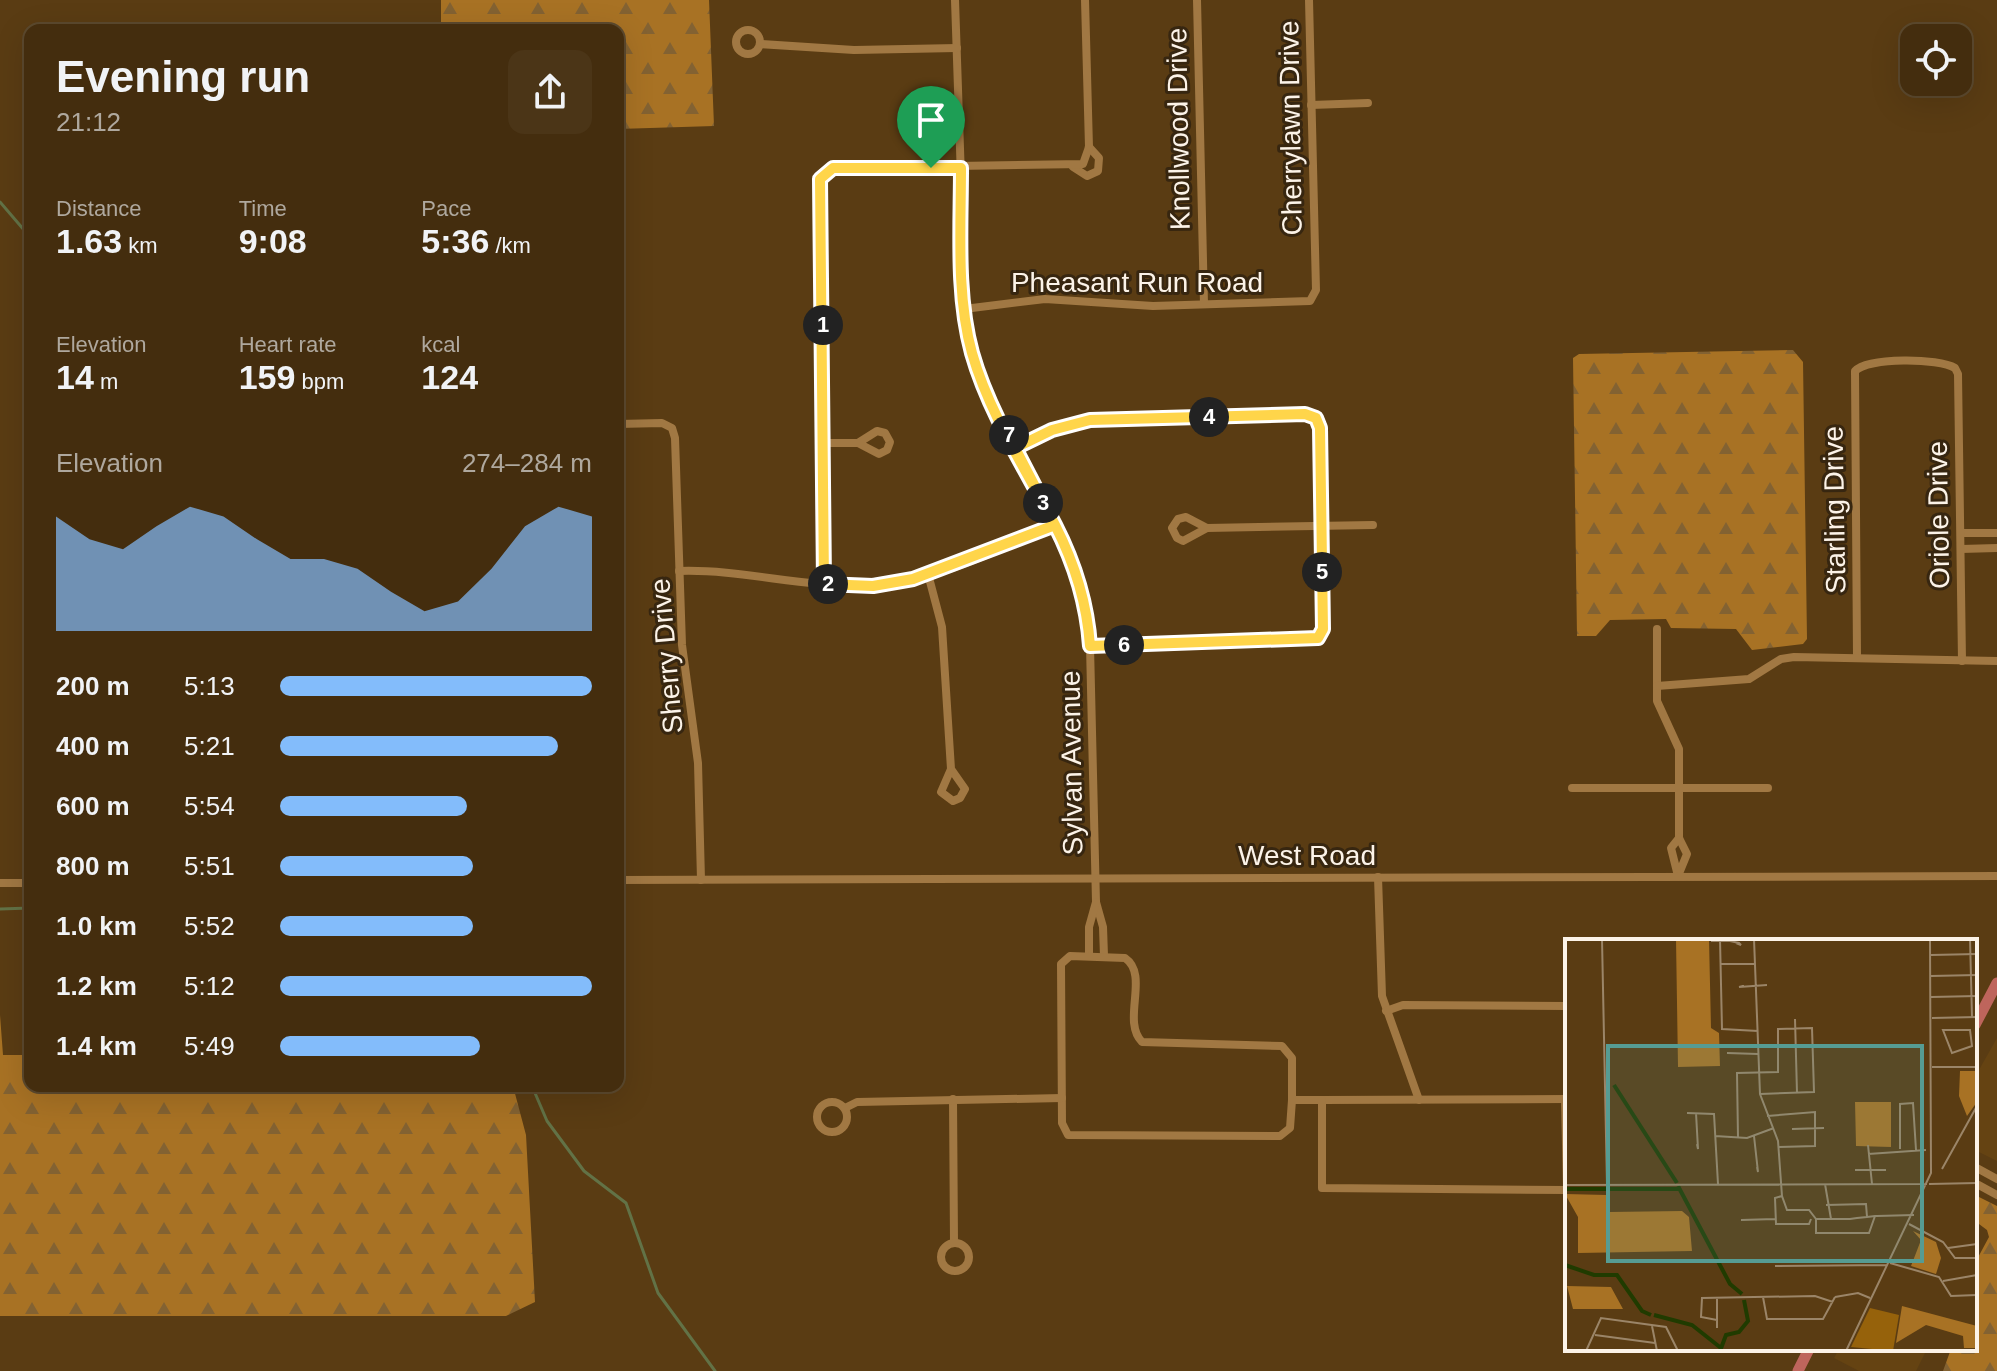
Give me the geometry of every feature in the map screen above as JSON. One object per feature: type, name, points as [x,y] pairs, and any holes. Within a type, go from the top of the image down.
[{"type":"main road","points":[[1977,1021],[1997,983]]},
{"type":"main road","points":[[1798,1371],[1808,1351]]},
{"type":"street","name":"Sylvan Avenue","points":[[955,0],[964,309],[976,366],[1055,525],[1080,585],[1090,646],[1096,902]]},
{"type":"street","points":[[824,584],[820,183],[823,174],[833,168],[1073,167],[1085,162],[1089,147],[1085,0]]},
{"type":"street","name":"Knollwood Drive","points":[[1197,0],[1204,304]]},
{"type":"street","name":"Cherrylawn Drive","points":[[1309,0],[1316,290],[1310,301]]},
{"type":"street","points":[[760,44],[854,50],[957,48]]},
{"type":"street","points":[[1311,105],[1368,103]]},
{"type":"street","points":[[1073,167],[1087,176],[1098,171],[1099,158],[1089,147]]},
{"type":"street","name":"Pheasant Run Road","points":[[964,309],[1045,299],[1153,306],[1310,301]]},
{"type":"street","name":"Oriole Drive","points":[[1860,366],[1869,362],[1940,362],[1955,368],[1962,661]]},
{"type":"street","name":"Starling Drive","points":[[1857,656],[1854,375],[1860,366]]},
{"type":"street","points":[[1015,448],[1052,430],[1090,420],[1305,414],[1316,418],[1320,428],[1323,629],[1320,636],[1313,641],[1090,646]]},
{"type":"street","name":"Sherry Drive","points":[[624,424],[662,423],[672,428],[675,438],[682,654],[699,770],[701,880]]},
{"type":"street","points":[[824,443],[858,443]]},
{"type":"street","points":[[679,571],[726,571],[824,584],[886,585],[928,574],[1055,525]]},
{"type":"street","points":[[1207,528],[1373,525]]},
{"type":"street","points":[[1961,533],[1997,533]]},
{"type":"street","points":[[1961,549],[1997,548]]},
{"type":"street","points":[[928,574],[942,627],[951,769]]},
{"type":"street","points":[[1657,629],[1657,701],[1679,749],[1679,838],[1687,854],[1678,876]]},
{"type":"street","points":[[1657,686],[1749,679],[1781,659],[1857,656],[1997,661]]},
{"type":"street","points":[[1572,788],[1768,788]]},
{"type":"street","points":[[1678,876],[1671,848],[1679,838]]},
{"type":"street","name":"West Road","points":[[624,880],[1997,876]]},
{"type":"street","points":[[1378,877],[1381,984],[1386,1011],[1419,1100]]},
{"type":"street","points":[[0,883],[24,883]]},
{"type":"street","points":[[1096,902],[1103,927],[1104,956]]},
{"type":"street","points":[[1089,956],[1089,927],[1096,902]]},
{"type":"street","points":[[1089,956],[1119,956],[1133,965],[1135,1029],[1142,1042],[1282,1046],[1292,1055],[1290,1128],[1280,1136],[1068,1135],[1063,1128],[1060,969],[1066,958],[1089,956]]},
{"type":"street","points":[[1386,1011],[1403,1005],[1565,1006]]},
{"type":"street","points":[[845,1108],[857,1102],[1062,1098]]},
{"type":"street","points":[[953,1099],[954,1242]]},
{"type":"street","points":[[1292,1100],[1565,1099]]},
{"type":"street","points":[[1322,1100],[1322,1188],[1565,1190]]},
{"type":"street","points":[[1977,1168],[1996,1179],[1993,1193]]},
{"type":"shaded area","points":[[1997,1038],[1997,1161],[1977,1151],[1977,1073]]},
{"type":"shaded area","points":[[1838,1351],[1926,1351],[1916,1371],[1859,1371],[1834,1358]]},
{"type":"green space","points":[[441,0],[709,0],[714,126],[624,129],[624,24],[441,24]]},
{"type":"green space","points":[[1793,350],[1803,362],[1807,639],[1803,644],[1752,650],[1736,629],[1671,628],[1666,619],[1610,620],[1596,636],[1577,636],[1573,358],[1579,354]]},
{"type":"green space","points":[[0,1015],[3,1055],[24,1055],[24,1092],[515,1092],[526,1135],[535,1302],[506,1316],[0,1316]]},
{"type":"green space","points":[[1977,1196],[1997,1206],[1997,1371],[1943,1371],[1950,1351],[1977,1351],[1977,1259],[1989,1237],[1987,1230],[1977,1222]]},
{"type":"waterway","points":[[0,202],[24,230]]},
{"type":"waterway","points":[[0,909],[24,908]]},
{"type":"waterway","points":[[535,1092],[547,1121],[584,1171],[626,1203],[658,1293],[715,1371]]},
{"type":"route","points":[[931,168],[833,168],[820,179],[824,584],[873,586],[913,579],[1055,525],[1015,448],[1052,430],[1102,419],[1305,414],[1316,418],[1320,428],[1323,631],[1318,638],[1313,641],[1090,646],[1084,602],[1073,564],[1055,525],[1008,435],[972,353],[962,282],[961,168],[931,168]]}]
